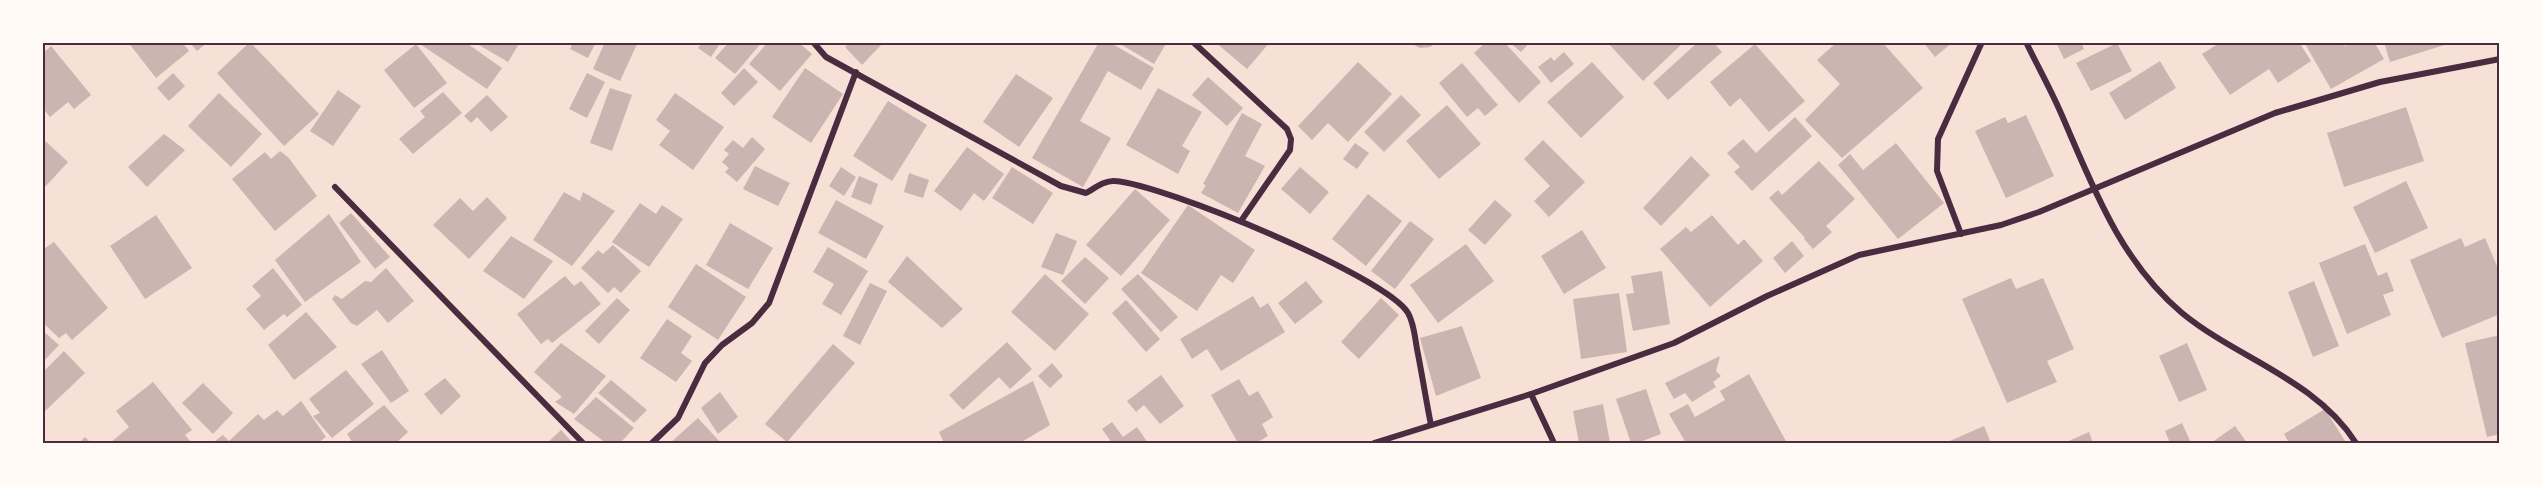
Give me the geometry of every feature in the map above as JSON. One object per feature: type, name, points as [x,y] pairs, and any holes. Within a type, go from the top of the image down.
[{"type":"street","points":[[813,42],[826,57],[1069,189],[1086,193],[1113,180],[1185,199],[1302,248],[1390,295],[1408,313],[1431,425]]},
{"type":"street","points":[[1193,42],[1287,129],[1291,139],[1290,150],[1241,221]]},
{"type":"street","points":[[1961,234],[1937,171],[1938,139],[1982,42]]},
{"type":"street","points":[[2026,42],[2059,108],[2116,235],[2155,286],[2182,313],[2298,384],[2348,430],[2356,443]]},
{"type":"street","points":[[1374,443],[1531,394],[1674,343],[1767,296],[1860,255],[2001,225],[2039,212],[2093,187],[2275,113],[2380,82],[2500,59]]},
{"type":"street","points":[[652,443],[678,417],[705,363],[722,345],[752,323],[769,303],[856,72]]},
{"type":"street","points":[[335,187],[583,443]]},
{"type":"street","points":[[1531,394],[1554,443]]},
{"type":"building","points":[[128,42],[182,42],[189,51],[156,78]]},
{"type":"building","points":[[189,42],[208,42],[197,51]]},
{"type":"building","points":[[250,42],[319,114],[284,146],[217,73]]},
{"type":"building","points":[[422,42],[465,42],[502,68],[487,89],[420,44]]},
{"type":"building","points":[[474,42],[515,42],[519,44],[508,62]]},
{"type":"building","points":[[573,42],[596,42],[588,58],[570,49]]},
{"type":"building","points":[[605,42],[638,42],[620,81],[593,69]]},
{"type":"building","points":[[703,42],[721,42],[711,57],[698,48]]},
{"type":"building","points":[[729,42],[762,42],[735,74],[715,58]]},
{"type":"building","points":[[768,42],[798,42],[812,54],[780,91],[749,64]]},
{"type":"building","points":[[850,42],[884,42],[862,65],[845,47]]},
{"type":"building","points":[[1099,42],[1109,42],[1154,68],[1141,90],[1108,71],[1080,121],[1111,138],[1083,187],[1032,158]]},
{"type":"building","points":[[1117,42],[1167,42],[1154,64]]},
{"type":"building","points":[[1215,42],[1270,42],[1247,69]]},
{"type":"building","points":[[1408,42],[1438,42],[1430,47],[1420,48]]},
{"type":"building","points":[[1486,42],[1504,42],[1541,82],[1519,103],[1474,53]]},
{"type":"building","points":[[1509,42],[1530,42],[1521,52]]},
{"type":"building","points":[[1607,42],[1684,42],[1643,81]]},
{"type":"building","points":[[1698,42],[1713,42],[1722,52],[1668,100],[1653,83]]},
{"type":"building","points":[[1837,42],[1882,42],[1923,88],[1842,158],[1805,120],[1840,84],[1817,60]]},
{"type":"building","points":[[1923,42],[1953,42],[1935,57]]},
{"type":"building","points":[[2056,42],[2081,42],[2084,49],[2064,59]]},
{"type":"building","points":[[2221,42],[2299,42],[2311,61],[2278,83],[2269,69],[2230,95],[2202,54]]},
{"type":"building","points":[[2304,42],[2341,42],[2344,46],[2351,42],[2374,42],[2384,59],[2331,89]]},
{"type":"building","points":[[2384,42],[2451,42],[2451,43],[2390,62]]},
{"type":"building","points":[[2117,43],[2132,71],[2091,91],[2076,63]]},
{"type":"building","points":[[416,44],[447,83],[414,108],[384,70]]},
{"type":"building","points":[[1755,44],[1805,101],[1769,132],[1740,98],[1730,107],[1710,82]]},
{"type":"building","points":[[51,46],[91,95],[74,109],[68,102],[50,117],[42,107],[42,54]]},
{"type":"building","points":[[1564,52],[1574,64],[1551,83],[1538,67],[1551,57],[1554,61]]},
{"type":"building","points":[[2160,61],[2176,88],[2125,120],[2109,93]]},
{"type":"building","points":[[1358,62],[1392,94],[1348,142],[1328,123],[1312,140],[1298,126]]},
{"type":"building","points":[[1592,62],[1624,97],[1581,138],[1547,102]]},
{"type":"building","points":[[1462,63],[1498,105],[1485,116],[1478,108],[1467,117],[1439,83]]},
{"type":"building","points":[[744,68],[758,82],[734,106],[721,93]]},
{"type":"building","points":[[805,68],[843,94],[811,143],[772,117]]},
{"type":"building","points":[[173,73],[185,86],[169,101],[157,88]]},
{"type":"building","points":[[587,73],[605,82],[587,118],[569,109]]},
{"type":"building","points":[[1016,74],[1053,98],[1019,147],[983,122]]},
{"type":"building","points":[[1208,77],[1243,108],[1227,126],[1192,95]]},
{"type":"building","points":[[610,88],[632,95],[612,151],[590,143]]},
{"type":"building","points":[[1158,88],[1202,112],[1182,146],[1190,151],[1178,174],[1126,145]]},
{"type":"building","points":[[338,90],[361,106],[333,146],[310,131]]},
{"type":"building","points":[[443,92],[462,113],[413,154],[399,139],[425,117],[420,111]]},
{"type":"building","points":[[219,93],[262,134],[231,167],[188,126]]},
{"type":"building","points":[[675,93],[724,127],[693,170],[659,145],[670,131],[656,120]]},
{"type":"building","points":[[487,95],[508,117],[491,132],[477,117],[471,123],[464,116]]},
{"type":"building","points":[[1401,95],[1421,115],[1384,152],[1364,132]]},
{"type":"building","points":[[888,101],[927,125],[892,181],[853,156]]},
{"type":"building","points":[[1447,105],[1481,144],[1439,179],[1406,141]]},
{"type":"building","points":[[2406,107],[2424,161],[2344,187],[2327,133]]},
{"type":"building","points":[[1242,113],[1262,124],[1245,156],[1265,166],[1238,213],[1201,193],[1206,185],[1203,184]]},
{"type":"building","points":[[2026,115],[2054,176],[2006,198],[1975,131],[2005,117],[2008,123]]},
{"type":"building","points":[[1795,117],[1812,136],[1752,191],[1734,172],[1740,167],[1727,153],[1743,139],[1756,153]]},
{"type":"building","points":[[164,134],[185,150],[147,187],[128,167]]},
{"type":"building","points":[[752,137],[765,149],[737,182],[725,172],[729,168],[722,162],[729,154],[724,150],[733,140],[743,148]]},
{"type":"building","points":[[42,138],[68,162],[46,186],[42,183]]},
{"type":"building","points":[[1543,140],[1585,182],[1549,217],[1534,201],[1550,186],[1524,159]]},
{"type":"building","points":[[1355,143],[1369,153],[1357,169],[1343,159]]},
{"type":"building","points":[[1896,143],[1944,203],[1898,239],[1838,165],[1850,154],[1863,170]]},
{"type":"building","points":[[967,147],[1004,174],[984,201],[974,193],[961,211],[934,191]]},
{"type":"building","points":[[280,151],[288,157],[317,196],[275,231],[232,179],[265,152],[271,159]]},
{"type":"building","points":[[1691,156],[1710,175],[1661,226],[1643,208]]},
{"type":"building","points":[[1819,161],[1855,199],[1826,226],[1832,232],[1813,249],[1769,198],[1778,190],[1782,195]]},
{"type":"building","points":[[755,166],[790,183],[778,206],[743,189]]},
{"type":"building","points":[[841,167],[856,177],[844,196],[829,186]]},
{"type":"building","points":[[1012,167],[1053,193],[1033,224],[992,198]]},
{"type":"building","points":[[1300,167],[1329,192],[1310,214],[1281,189]]},
{"type":"building","points":[[909,173],[929,180],[923,198],[904,192]]},
{"type":"building","points":[[859,176],[878,184],[871,205],[851,197]]},
{"type":"building","points":[[2406,181],[2428,228],[2375,253],[2353,207]]},
{"type":"building","points":[[1135,189],[1170,220],[1121,276],[1086,245]]},
{"type":"building","points":[[564,192],[580,201],[583,192],[615,211],[572,266],[533,240]]},
{"type":"building","points":[[1368,194],[1402,221],[1366,266],[1332,239]]},
{"type":"building","points":[[487,197],[507,218],[469,259],[433,225],[460,198],[473,211]]},
{"type":"building","points":[[836,200],[884,226],[866,259],[818,233]]},
{"type":"building","points":[[1495,200],[1512,215],[1485,245],[1468,230]]},
{"type":"building","points":[[640,203],[656,214],[662,205],[683,219],[649,267],[612,242]]},
{"type":"building","points":[[1188,205],[1255,250],[1233,283],[1221,275],[1197,311],[1141,273]]},
{"type":"building","points":[[351,213],[390,257],[375,269],[339,223]]},
{"type":"building","points":[[329,214],[361,262],[305,302],[275,260]]},
{"type":"building","points":[[156,215],[192,268],[145,299],[110,246]]},
{"type":"building","points":[[1712,215],[1738,245],[1744,239],[1763,261],[1710,307],[1660,249],[1686,227],[1691,232]]},
{"type":"building","points":[[1410,221],[1434,239],[1395,289],[1371,271]]},
{"type":"building","points":[[730,223],[773,248],[748,289],[706,265]]},
{"type":"building","points":[[1582,230],[1606,268],[1564,294],[1541,256]]},
{"type":"building","points":[[1056,233],[1077,241],[1063,275],[1041,267]]},
{"type":"building","points":[[511,236],[553,261],[524,299],[483,271]]},
{"type":"building","points":[[2461,238],[2465,247],[2485,238],[2500,273],[2500,314],[2442,338],[2410,260]]},
{"type":"building","points":[[1792,241],[1804,256],[1785,273],[1773,258]]},
{"type":"building","points":[[54,242],[108,308],[72,340],[66,333],[59,338],[42,322],[42,250]]},
{"type":"building","points":[[1466,244],[1494,281],[1438,323],[1410,285]]},
{"type":"building","points":[[2365,244],[2378,276],[2387,272],[2394,291],[2383,295],[2391,315],[2347,334],[2319,263]]},
{"type":"building","points":[[613,245],[641,271],[621,293],[614,287],[608,293],[581,268],[598,250],[603,254]]},
{"type":"building","points":[[828,247],[868,271],[841,315],[822,304],[834,284],[813,272]]},
{"type":"building","points":[[907,256],[963,309],[942,328],[888,282]]},
{"type":"building","points":[[1085,257],[1109,278],[1085,304],[1061,281]]},
{"type":"building","points":[[696,264],[746,297],[718,340],[668,307]]},
{"type":"building","points":[[273,268],[302,305],[287,317],[284,314],[264,330],[246,309],[261,296],[252,286]]},
{"type":"building","points":[[386,268],[414,301],[388,323],[377,310],[357,326],[351,323],[332,299],[335,295],[342,299],[365,281],[371,282]]},
{"type":"building","points":[[1662,271],[1670,324],[1633,331],[1626,294],[1634,293],[1631,276]]},
{"type":"building","points":[[1045,274],[1089,314],[1055,351],[1011,312]]},
{"type":"building","points":[[1138,274],[1178,317],[1161,332],[1121,289]]},
{"type":"building","points":[[565,276],[574,286],[581,281],[601,304],[552,343],[548,339],[541,344],[517,314]]},
{"type":"building","points":[[2011,278],[2016,289],[2043,278],[2074,349],[2047,361],[2057,382],[2007,403],[1962,299]]},
{"type":"building","points":[[1306,281],[1323,302],[1295,324],[1278,303]]},
{"type":"building","points":[[2314,281],[2339,346],[2313,357],[2288,292]]},
{"type":"building","points":[[870,283],[887,291],[860,345],[843,336]]},
{"type":"building","points":[[1619,293],[1627,352],[1581,359],[1573,299]]},
{"type":"building","points":[[1253,296],[1260,308],[1268,303],[1285,332],[1221,371],[1207,349],[1192,359],[1180,339]]},
{"type":"building","points":[[617,298],[630,310],[599,344],[585,331]]},
{"type":"building","points":[[1381,298],[1399,315],[1359,359],[1341,342]]},
{"type":"building","points":[[1126,300],[1160,339],[1146,352],[1112,313]]},
{"type":"building","points":[[306,312],[337,347],[294,380],[268,345]]},
{"type":"building","points":[[667,319],[692,336],[681,353],[692,361],[676,382],[640,358]]},
{"type":"building","points":[[1462,326],[1481,378],[1436,396],[1420,338]]},
{"type":"building","points":[[42,330],[59,345],[42,363]]},
{"type":"building","points":[[2500,335],[2500,434],[2487,437],[2465,343]]},
{"type":"building","points":[[1007,342],[1032,369],[1010,389],[999,377],[963,410],[949,395]]},
{"type":"building","points":[[561,343],[606,376],[574,414],[555,402],[562,397],[534,372]]},
{"type":"building","points":[[2187,343],[2207,390],[2179,402],[2159,356]]},
{"type":"building","points":[[833,344],[855,363],[787,442],[765,424]]},
{"type":"building","points":[[382,350],[409,391],[391,403],[361,364]]},
{"type":"building","points":[[64,351],[85,373],[42,414],[42,373]]},
{"type":"building","points":[[1720,356],[1716,371],[1721,376],[1713,382],[1716,387],[1692,402],[1685,393],[1674,399],[1665,383]]},
{"type":"building","points":[[1052,363],[1063,376],[1050,388],[1038,376]]},
{"type":"building","points":[[346,370],[374,404],[332,438],[313,416],[320,413],[309,399]]},
{"type":"building","points":[[1749,374],[1787,443],[1686,443],[1669,414],[1688,404],[1695,417],[1725,400],[1720,391]]},
{"type":"building","points":[[1161,375],[1184,406],[1160,424],[1144,405],[1136,412],[1127,401]]},
{"type":"building","points":[[445,378],[461,396],[441,415],[424,394]]},
{"type":"building","points":[[1239,379],[1249,396],[1258,391],[1273,417],[1262,424],[1268,436],[1256,443],[1238,443],[1211,395]]},
{"type":"building","points":[[611,380],[647,410],[634,423],[598,393]]},
{"type":"building","points":[[1033,381],[1050,425],[1020,443],[944,443],[939,432]]},
{"type":"building","points":[[153,382],[192,430],[185,435],[191,442],[110,443],[129,427],[116,411]]},
{"type":"building","points":[[203,383],[233,413],[213,434],[182,403]]},
{"type":"building","points":[[1646,389],[1661,434],[1631,443],[1616,399]]},
{"type":"building","points":[[720,392],[738,417],[718,434],[701,408]]},
{"type":"building","points":[[596,397],[634,428],[620,443],[606,443],[574,419]]},
{"type":"building","points":[[301,401],[326,437],[318,443],[215,441],[223,435],[229,441],[258,414],[264,420],[277,410],[283,416]]},
{"type":"building","points":[[1603,404],[1610,443],[1579,443],[1573,411]]},
{"type":"building","points":[[384,405],[408,432],[396,443],[353,443],[347,434]]},
{"type":"building","points":[[2325,409],[2345,441],[2342,443],[2289,443],[2284,434]]},
{"type":"building","points":[[698,418],[721,443],[670,443]]},
{"type":"building","points":[[1112,422],[1123,437],[1137,427],[1148,443],[1112,443],[1102,429]]},
{"type":"building","points":[[2182,423],[2191,443],[2170,443],[2165,431]]},
{"type":"building","points":[[1984,426],[1991,443],[1945,443]]},
{"type":"building","points":[[2235,426],[2247,443],[2211,443]]},
{"type":"building","points":[[561,430],[573,443],[547,443]]},
{"type":"building","points":[[2089,432],[2093,443],[2064,443]]},
{"type":"building","points":[[85,437],[91,443],[79,443]]}]
